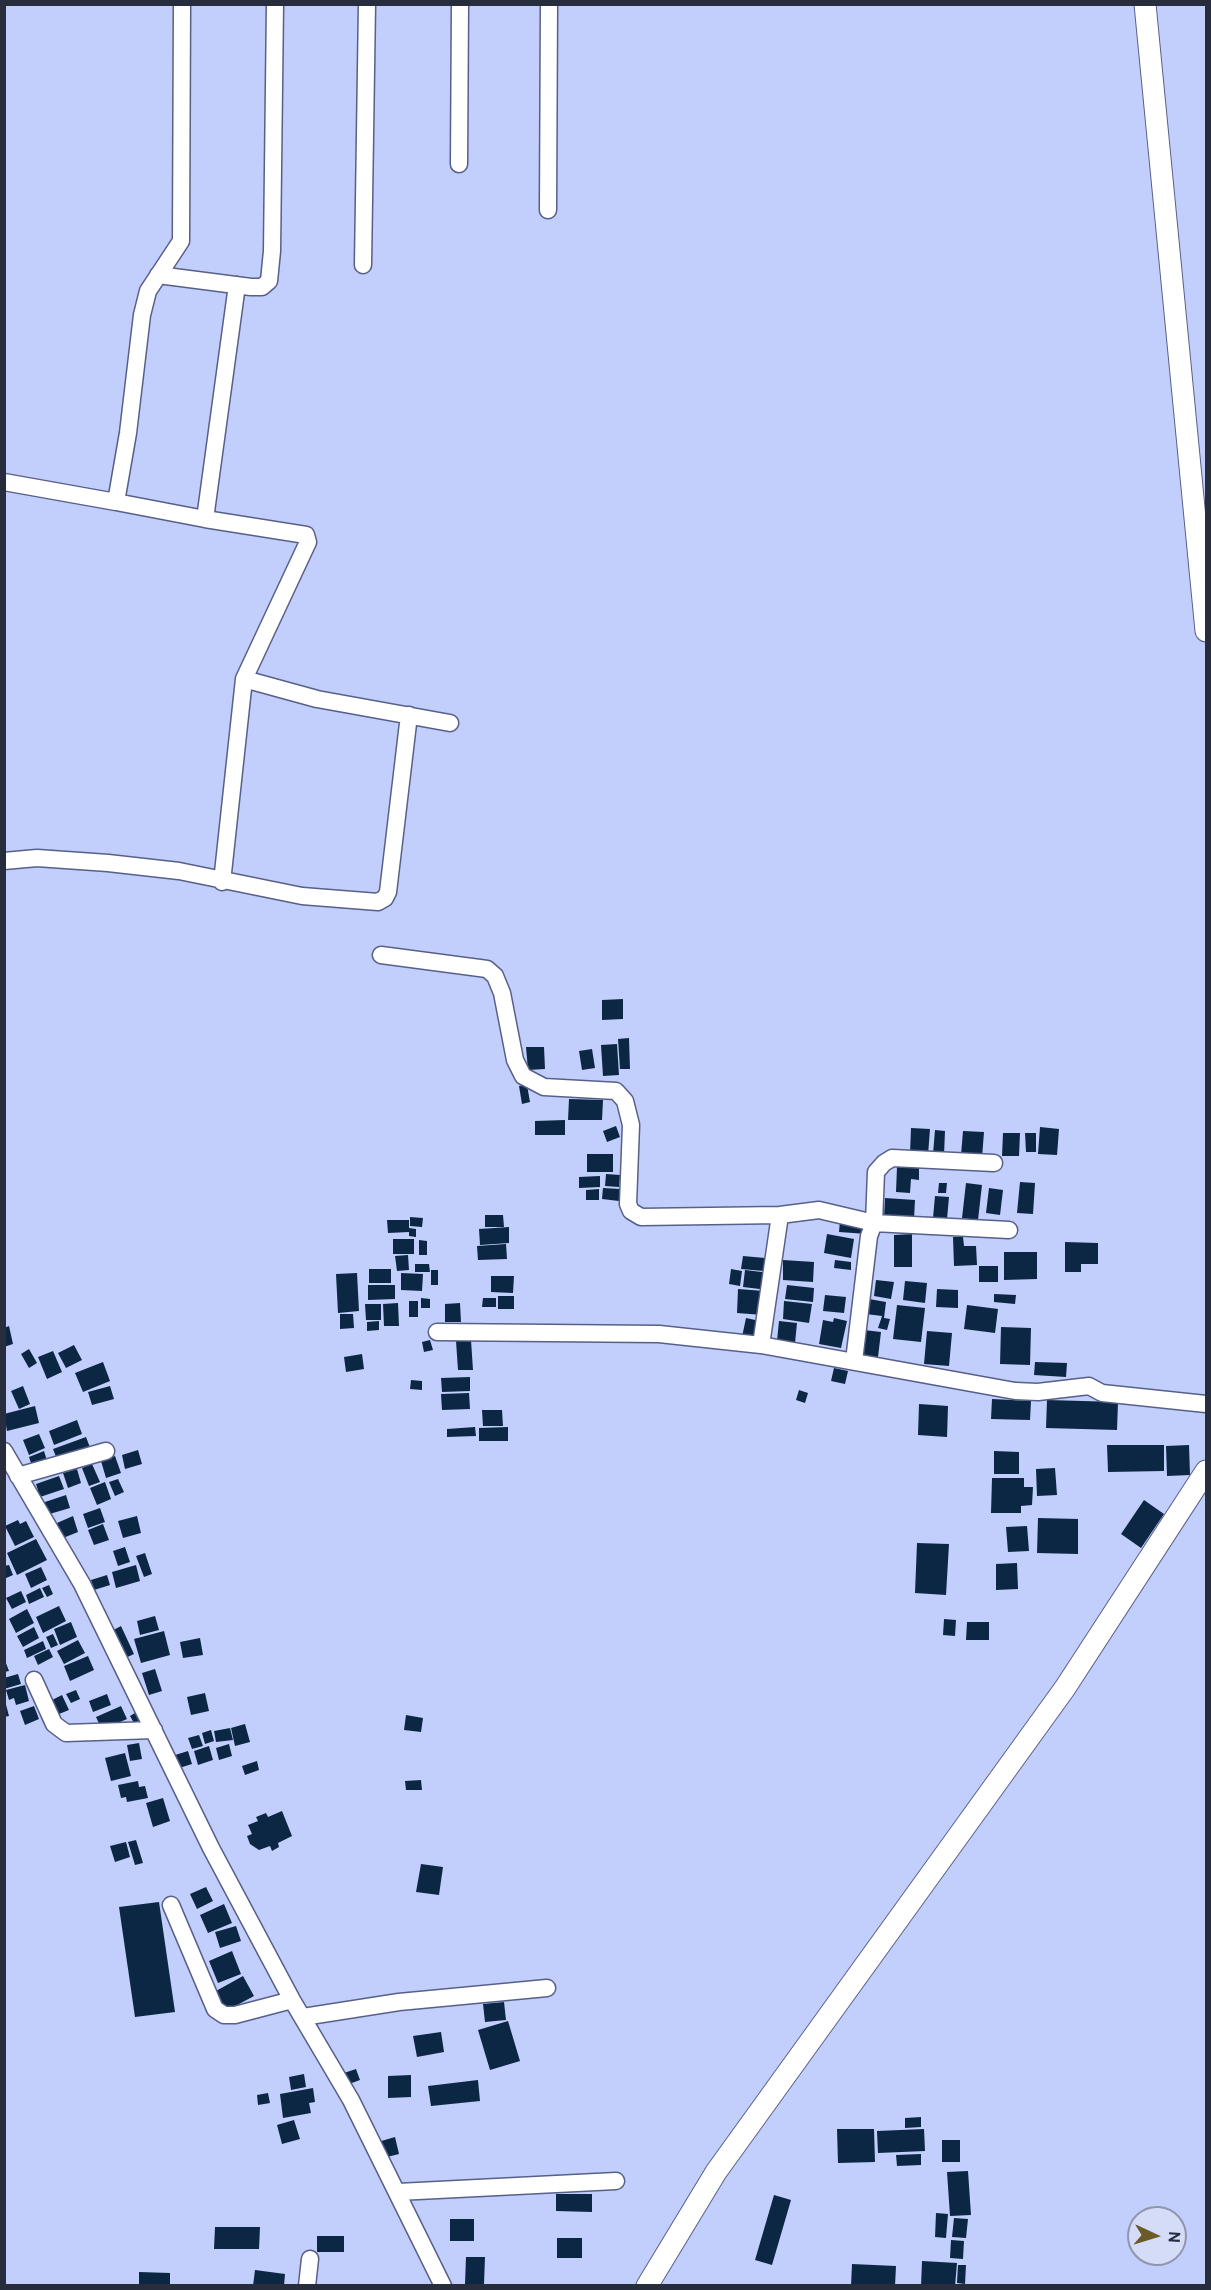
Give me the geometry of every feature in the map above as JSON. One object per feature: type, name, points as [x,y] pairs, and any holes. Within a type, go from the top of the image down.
[{"type":"street","points":[[116,502],[128,433],[142,315],[148,291],[180,241],[182,4]]},
{"type":"street","points":[[158,275],[262,287],[269,281],[273,251],[275,4]]},
{"type":"street","points":[[363,265],[367,4]]},
{"type":"street","points":[[459,164],[460,4]]},
{"type":"street","points":[[548,210],[549,4]]},
{"type":"street","points":[[1145,4],[1206,631]]},
{"type":"street","points":[[205,519],[237,285]]},
{"type":"street","points":[[4,483],[306,535],[308,542],[304,552],[244,679],[222,882]]},
{"type":"street","points":[[244,679],[317,699],[450,723]]},
{"type":"street","points":[[4,861],[37,858],[108,863],[179,871],[222,882],[302,896],[378,902],[386,898],[409,715]]},
{"type":"street","points":[[381,955],[487,969],[495,976],[502,993],[514,1060],[523,1076],[544,1087],[616,1091],[625,1101],[631,1125],[628,1204],[631,1210],[641,1217],[780,1215],[819,1210],[874,1222],[1009,1230]]},
{"type":"street","points":[[854,1360],[869,1236],[874,1222],[876,1172],[892,1158],[994,1163]]},
{"type":"street","points":[[761,1345],[780,1215]]},
{"type":"street","points":[[437,1332],[659,1334],[761,1345],[854,1360],[1015,1391],[1038,1392],[1089,1386],[1102,1393],[1206,1404]]},
{"type":"street","points":[[4,1451],[82,1584],[211,1848],[292,2000],[351,2100],[443,2286]]},
{"type":"street","points":[[18,1476],[106,1451]]},
{"type":"street","points":[[647,2286],[716,2172],[1065,1688],[1206,1471]]},
{"type":"street","points":[[34,1680],[54,1724],[66,1733],[154,1730]]},
{"type":"street","points":[[171,1905],[215,2009],[224,2015],[235,2015],[292,2000]]},
{"type":"street","points":[[303,2017],[399,2002],[547,1988]]},
{"type":"street","points":[[398,2192],[616,2181]]},
{"type":"street","points":[[307,2286],[310,2259]]},
{"type":"building","points":[[623,999],[623,1019],[602,1020],[602,1000]]},
{"type":"building","points":[[629,1038],[630,1069],[620,1069],[618,1039]]},
{"type":"building","points":[[617,1044],[619,1075],[603,1076],[601,1045]]},
{"type":"building","points":[[526,1047],[544,1047],[545,1069],[528,1070]]},
{"type":"building","points":[[592,1049],[595,1068],[582,1070],[579,1051]]},
{"type":"building","points":[[527,1085],[530,1102],[522,1104],[519,1086]]},
{"type":"building","points":[[569,1099],[603,1100],[602,1120],[568,1120]]},
{"type":"building","points":[[565,1120],[565,1135],[535,1135],[535,1121]]},
{"type":"building","points":[[616,1126],[620,1137],[607,1142],[603,1131]]},
{"type":"building","points":[[1040,1127],[1059,1129],[1057,1155],[1038,1154]]},
{"type":"building","points":[[911,1128],[930,1129],[928,1155],[910,1154]]},
{"type":"building","points":[[935,1130],[945,1131],[944,1155],[933,1154]]},
{"type":"building","points":[[963,1131],[984,1132],[982,1158],[961,1155]]},
{"type":"building","points":[[1003,1133],[1020,1133],[1019,1156],[1002,1156]]},
{"type":"building","points":[[1025,1133],[1036,1133],[1036,1152],[1026,1152]]},
{"type":"building","points":[[587,1154],[613,1154],[613,1172],[587,1172]]},
{"type":"building","points":[[897,1167],[919,1168],[919,1180],[911,1179],[910,1193],[896,1192]]},
{"type":"building","points":[[606,1174],[620,1175],[619,1187],[605,1186]]},
{"type":"building","points":[[600,1176],[600,1187],[579,1188],[579,1177]]},
{"type":"building","points":[[1020,1182],[1035,1183],[1033,1214],[1017,1213]]},
{"type":"building","points":[[939,1183],[947,1183],[946,1193],[938,1193]]},
{"type":"building","points":[[966,1183],[982,1185],[978,1220],[962,1218]]},
{"type":"building","points":[[603,1188],[620,1189],[619,1201],[602,1199]]},
{"type":"building","points":[[989,1188],[1003,1190],[1000,1215],[986,1213]]},
{"type":"building","points":[[599,1189],[599,1200],[586,1200],[586,1190]]},
{"type":"building","points":[[935,1196],[949,1197],[947,1219],[933,1218]]},
{"type":"building","points":[[885,1198],[915,1200],[914,1219],[884,1218]]},
{"type":"building","points":[[485,1215],[503,1215],[504,1227],[485,1227]]},
{"type":"building","points":[[410,1217],[423,1218],[422,1227],[410,1226]]},
{"type":"building","points":[[387,1220],[409,1220],[409,1228],[416,1229],[416,1237],[409,1236],[409,1232],[388,1233]]},
{"type":"building","points":[[840,1220],[868,1223],[867,1234],[839,1232]]},
{"type":"building","points":[[509,1227],[509,1243],[480,1245],[479,1229]]},
{"type":"building","points":[[827,1234],[854,1239],[851,1258],[824,1253]]},
{"type":"building","points":[[912,1234],[912,1267],[894,1267],[894,1235]]},
{"type":"building","points":[[953,1237],[963,1237],[964,1246],[976,1246],[977,1265],[954,1266]]},
{"type":"building","points":[[393,1239],[414,1239],[414,1254],[393,1254]]},
{"type":"building","points":[[419,1240],[427,1241],[427,1255],[419,1255]]},
{"type":"building","points":[[1065,1242],[1098,1243],[1098,1264],[1081,1264],[1081,1272],[1065,1272]]},
{"type":"building","points":[[506,1244],[507,1259],[478,1260],[477,1246]]},
{"type":"building","points":[[1004,1252],[1037,1252],[1037,1279],[1004,1280]]},
{"type":"building","points":[[408,1255],[409,1270],[397,1271],[395,1256]]},
{"type":"building","points":[[743,1256],[765,1258],[764,1271],[741,1269]]},
{"type":"building","points":[[783,1260],[814,1262],[813,1282],[783,1280]]},
{"type":"building","points":[[835,1260],[851,1262],[851,1270],[834,1268]]},
{"type":"building","points":[[415,1264],[429,1264],[430,1272],[415,1272]]},
{"type":"building","points":[[979,1266],[998,1266],[998,1282],[979,1282]]},
{"type":"building","points":[[369,1269],[391,1269],[391,1283],[369,1283]]},
{"type":"building","points":[[731,1269],[742,1271],[740,1286],[729,1284]]},
{"type":"building","points":[[431,1270],[438,1270],[438,1285],[431,1285]]},
{"type":"building","points":[[745,1270],[770,1273],[768,1290],[743,1287]]},
{"type":"building","points":[[357,1273],[359,1311],[338,1313],[336,1274]]},
{"type":"building","points":[[401,1273],[423,1274],[422,1291],[401,1290]]},
{"type":"building","points":[[491,1276],[514,1276],[513,1293],[491,1292]]},
{"type":"building","points":[[876,1280],[894,1282],[891,1299],[874,1296]]},
{"type":"building","points":[[905,1281],[927,1283],[925,1303],[903,1300]]},
{"type":"building","points":[[368,1285],[395,1285],[395,1299],[368,1300]]},
{"type":"building","points":[[787,1285],[814,1288],[813,1302],[785,1299]]},
{"type":"building","points":[[738,1289],[764,1291],[763,1315],[737,1313]]},
{"type":"building","points":[[937,1289],[958,1290],[958,1308],[936,1307]]},
{"type":"building","points":[[994,1294],[1016,1295],[1015,1304],[994,1302]]},
{"type":"building","points":[[825,1295],[846,1297],[844,1313],[823,1311]]},
{"type":"building","points":[[498,1296],[514,1296],[514,1309],[498,1309]]},
{"type":"building","points":[[421,1298],[430,1299],[430,1308],[421,1308]]},
{"type":"building","points":[[483,1298],[496,1298],[496,1307],[482,1307]]},
{"type":"building","points":[[869,1299],[886,1302],[884,1318],[890,1319],[887,1330],[878,1328],[882,1316],[866,1314]]},
{"type":"building","points":[[409,1301],[418,1301],[418,1317],[409,1317]]},
{"type":"building","points":[[784,1301],[812,1304],[809,1323],[783,1319]]},
{"type":"building","points":[[398,1303],[399,1326],[384,1326],[383,1304]]},
{"type":"building","points":[[460,1303],[461,1322],[445,1322],[445,1304]]},
{"type":"building","points":[[365,1304],[381,1304],[381,1320],[366,1320]]},
{"type":"building","points":[[897,1305],[925,1308],[921,1342],[893,1339]]},
{"type":"building","points":[[967,1305],[998,1309],[995,1333],[964,1329]]},
{"type":"building","points":[[340,1314],[353,1314],[354,1328],[340,1329]]},
{"type":"building","points":[[746,1318],[760,1321],[756,1340],[742,1337]]},
{"type":"building","points":[[834,1318],[847,1321],[841,1348],[819,1344],[823,1320],[833,1322]]},
{"type":"building","points":[[379,1321],[379,1330],[367,1331],[367,1322]]},
{"type":"building","points":[[779,1321],[797,1323],[795,1343],[777,1341]]},
{"type":"building","points":[[9,1326],[13,1344],[4,1347],[4,1328]]},
{"type":"building","points":[[1001,1327],[1031,1328],[1030,1365],[1000,1364]]},
{"type":"building","points":[[864,1330],[881,1332],[878,1357],[861,1355]]},
{"type":"building","points":[[927,1331],[952,1333],[949,1366],[924,1364]]},
{"type":"building","points":[[430,1340],[433,1350],[424,1352],[422,1342]]},
{"type":"building","points":[[471,1340],[473,1370],[458,1370],[456,1341]]},
{"type":"building","points":[[74,1345],[82,1360],[66,1368],[58,1353]]},
{"type":"building","points":[[29,1349],[37,1363],[29,1368],[21,1354]]},
{"type":"building","points":[[53,1351],[62,1372],[47,1379],[38,1357]]},
{"type":"building","points":[[362,1354],[364,1369],[346,1372],[344,1357]]},
{"type":"building","points":[[103,1362],[110,1381],[83,1392],[75,1373]]},
{"type":"building","points":[[1035,1362],[1067,1363],[1066,1377],[1034,1375]]},
{"type":"building","points":[[834,1368],[848,1371],[845,1384],[831,1381]]},
{"type":"building","points":[[470,1377],[470,1391],[442,1392],[441,1378]]},
{"type":"building","points":[[411,1380],[422,1381],[422,1390],[410,1389]]},
{"type":"building","points":[[23,1386],[30,1404],[19,1409],[11,1391]]},
{"type":"building","points":[[110,1386],[114,1399],[92,1405],[88,1392]]},
{"type":"building","points":[[799,1390],[808,1393],[805,1403],[796,1400]]},
{"type":"building","points":[[469,1393],[470,1409],[442,1410],[441,1394]]},
{"type":"building","points":[[992,1399],[1031,1401],[1030,1420],[991,1419]]},
{"type":"building","points":[[1047,1400],[1118,1402],[1117,1430],[1046,1428]]},
{"type":"building","points":[[919,1404],[948,1406],[947,1437],[918,1435]]},
{"type":"building","points":[[35,1406],[39,1423],[7,1431],[4,1414]]},
{"type":"building","points":[[482,1410],[502,1410],[503,1426],[483,1426]]},
{"type":"building","points":[[77,1420],[82,1434],[54,1445],[49,1431]]},
{"type":"building","points":[[475,1427],[476,1436],[447,1437],[447,1429]]},
{"type":"building","points":[[508,1427],[508,1441],[479,1441],[479,1428]]},
{"type":"building","points":[[39,1434],[45,1448],[29,1455],[23,1440]]},
{"type":"building","points":[[86,1437],[91,1450],[58,1462],[53,1449]]},
{"type":"building","points":[[1107,1445],[1164,1445],[1164,1471],[1108,1472]]},
{"type":"building","points":[[1189,1445],[1190,1475],[1167,1476],[1166,1446]]},
{"type":"building","points":[[138,1450],[142,1464],[125,1469],[122,1455]]},
{"type":"building","points":[[44,1451],[48,1464],[33,1469],[29,1457]]},
{"type":"building","points":[[994,1451],[1019,1452],[1019,1474],[994,1474]]},
{"type":"building","points":[[115,1456],[121,1473],[106,1478],[101,1461]]},
{"type":"building","points":[[92,1464],[100,1482],[89,1486],[82,1468]]},
{"type":"building","points":[[1055,1468],[1057,1495],[1037,1496],[1036,1469]]},
{"type":"building","points":[[77,1469],[81,1483],[68,1488],[63,1473]]},
{"type":"building","points":[[59,1476],[64,1489],[40,1497],[36,1484]]},
{"type":"building","points":[[992,1478],[1024,1478],[1024,1487],[1033,1487],[1032,1505],[1021,1506],[1021,1513],[991,1513]]},
{"type":"building","points":[[118,1479],[124,1492],[115,1496],[109,1482]]},
{"type":"building","points":[[105,1482],[111,1499],[97,1505],[90,1488]]},
{"type":"building","points":[[66,1495],[70,1508],[46,1515],[42,1503]]},
{"type":"building","points":[[1144,1500],[1164,1514],[1141,1548],[1121,1534]]},
{"type":"building","points":[[100,1508],[105,1522],[88,1528],[83,1514]]},
{"type":"building","points":[[73,1516],[78,1532],[63,1538],[57,1523]]},
{"type":"building","points":[[137,1516],[141,1533],[123,1538],[118,1521]]},
{"type":"building","points":[[1038,1518],[1078,1519],[1078,1554],[1037,1553]]},
{"type":"building","points":[[18,1520],[20,1524],[26,1521],[34,1537],[15,1546],[5,1526]]},
{"type":"building","points":[[103,1524],[109,1540],[94,1545],[88,1530]]},
{"type":"building","points":[[1027,1526],[1029,1551],[1008,1552],[1006,1527]]},
{"type":"building","points":[[36,1539],[47,1560],[17,1575],[7,1553]]},
{"type":"building","points":[[917,1543],[949,1544],[946,1595],[915,1593]]},
{"type":"building","points":[[125,1547],[130,1562],[118,1566],[113,1551]]},
{"type":"building","points":[[145,1553],[152,1574],[144,1577],[136,1556]]},
{"type":"building","points":[[1017,1563],[1018,1589],[996,1590],[996,1564]]},
{"type":"building","points":[[9,1565],[13,1575],[4,1579],[4,1566]]},
{"type":"building","points":[[136,1565],[140,1581],[116,1588],[112,1572]]},
{"type":"building","points":[[41,1567],[47,1580],[31,1588],[25,1574]]},
{"type":"building","points":[[107,1575],[110,1585],[94,1590],[91,1580]]},
{"type":"building","points":[[49,1585],[53,1594],[47,1597],[42,1588]]},
{"type":"building","points":[[40,1588],[44,1597],[29,1604],[26,1595]]},
{"type":"building","points":[[21,1591],[26,1602],[12,1609],[6,1598]]},
{"type":"building","points":[[59,1606],[66,1621],[43,1633],[36,1617]]},
{"type":"building","points":[[27,1609],[34,1623],[16,1633],[9,1619]]},
{"type":"building","points":[[155,1616],[159,1630],[140,1635],[137,1621]]},
{"type":"building","points":[[944,1619],[956,1620],[955,1636],[943,1635]]},
{"type":"building","points":[[71,1622],[77,1637],[60,1645],[54,1629]]},
{"type":"building","points":[[967,1622],[989,1622],[989,1640],[966,1640]]},
{"type":"building","points":[[121,1626],[134,1654],[121,1660],[108,1633]]},
{"type":"building","points":[[34,1627],[39,1638],[23,1647],[17,1636]]},
{"type":"building","points":[[164,1631],[170,1655],[141,1663],[134,1639]]},
{"type":"building","points":[[53,1634],[58,1645],[51,1648],[46,1637]]},
{"type":"building","points":[[200,1638],[203,1655],[183,1658],[180,1642]]},
{"type":"building","points":[[78,1640],[85,1653],[64,1664],[57,1651]]},
{"type":"building","points":[[43,1641],[46,1649],[27,1658],[24,1650]]},
{"type":"building","points":[[49,1649],[53,1657],[38,1665],[34,1656]]},
{"type":"building","points":[[88,1656],[94,1670],[70,1681],[64,1666]]},
{"type":"building","points":[[4,1658],[9,1671],[4,1672]]},
{"type":"building","points":[[155,1669],[162,1691],[149,1695],[142,1673]]},
{"type":"building","points":[[18,1674],[21,1684],[4,1689],[4,1678]]},
{"type":"building","points":[[25,1685],[29,1701],[16,1705],[14,1698],[9,1700],[6,1690]]},
{"type":"building","points":[[76,1690],[80,1699],[71,1703],[66,1694]]},
{"type":"building","points":[[205,1693],[209,1711],[191,1715],[187,1697]]},
{"type":"building","points":[[107,1694],[111,1705],[93,1712],[89,1701]]},
{"type":"building","points":[[62,1695],[69,1710],[59,1714],[52,1700]]},
{"type":"building","points":[[4,1697],[9,1716],[4,1717]]},
{"type":"building","points":[[34,1706],[39,1719],[25,1725],[20,1711]]},
{"type":"building","points":[[121,1706],[127,1719],[102,1730],[96,1717]]},
{"type":"building","points":[[140,1710],[144,1718],[134,1723],[130,1716]]},
{"type":"building","points":[[406,1715],[423,1718],[421,1732],[404,1730]]},
{"type":"building","points":[[245,1724],[250,1742],[235,1746],[231,1728]]},
{"type":"building","points":[[230,1728],[233,1740],[216,1742],[214,1731]]},
{"type":"building","points":[[211,1730],[214,1741],[205,1744],[202,1733]]},
{"type":"building","points":[[199,1735],[203,1746],[192,1749],[188,1738]]},
{"type":"building","points":[[139,1743],[142,1759],[130,1761],[127,1745]]},
{"type":"building","points":[[229,1744],[232,1756],[219,1760],[216,1748]]},
{"type":"building","points":[[209,1746],[213,1760],[198,1765],[194,1751]]},
{"type":"building","points":[[188,1751],[192,1764],[176,1769],[172,1756]]},
{"type":"building","points":[[125,1753],[131,1776],[111,1781],[105,1758]]},
{"type":"building","points":[[257,1761],[259,1770],[245,1775],[242,1766]]},
{"type":"building","points":[[421,1780],[422,1790],[406,1790],[405,1781]]},
{"type":"building","points":[[138,1781],[139,1787],[145,1786],[148,1798],[127,1802],[126,1797],[121,1798],[118,1785]]},
{"type":"building","points":[[163,1798],[170,1821],[153,1827],[146,1803]]},
{"type":"building","points":[[282,1811],[292,1836],[278,1843],[279,1847],[272,1851],[270,1846],[259,1850],[250,1844],[247,1836],[252,1834],[248,1825],[258,1821],[256,1817],[266,1813],[268,1817]]},
{"type":"building","points":[[136,1840],[143,1863],[135,1865],[128,1842]]},
{"type":"building","points":[[126,1842],[130,1857],[115,1862],[110,1846]]},
{"type":"building","points":[[421,1864],[443,1867],[439,1895],[416,1892]]},
{"type":"building","points":[[206,1887],[213,1901],[197,1909],[190,1894]]},
{"type":"building","points":[[159,1902],[175,2012],[135,2017],[119,1907]]},
{"type":"building","points":[[224,1904],[232,1923],[208,1933],[200,1915]]},
{"type":"building","points":[[236,1926],[241,1941],[220,1948],[215,1932]]},
{"type":"building","points":[[232,1951],[241,1974],[218,1983],[209,1961]]},
{"type":"building","points":[[243,1976],[254,1996],[226,2011],[216,1991]]},
{"type":"building","points":[[504,2002],[506,2020],[485,2022],[483,2004]]},
{"type":"building","points":[[508,2021],[520,2061],[490,2070],[478,2030]]},
{"type":"building","points":[[441,2032],[444,2052],[417,2057],[413,2036]]},
{"type":"building","points":[[356,2069],[360,2080],[349,2084],[344,2073]]},
{"type":"building","points":[[304,2074],[306,2087],[291,2090],[289,2077]]},
{"type":"building","points":[[411,2075],[411,2097],[388,2098],[388,2076]]},
{"type":"building","points":[[478,2080],[480,2101],[431,2106],[428,2086]]},
{"type":"building","points":[[313,2088],[315,2102],[309,2103],[311,2113],[283,2118],[280,2094]]},
{"type":"building","points":[[268,2093],[270,2103],[258,2105],[257,2095]]},
{"type":"building","points":[[921,2117],[921,2127],[905,2128],[905,2118]]},
{"type":"building","points":[[294,2120],[300,2139],[282,2144],[277,2125]]},
{"type":"building","points":[[837,2129],[874,2129],[875,2162],[838,2163]]},
{"type":"building","points":[[924,2129],[925,2151],[878,2153],[877,2131]]},
{"type":"building","points":[[395,2137],[399,2154],[383,2158],[378,2142]]},
{"type":"building","points":[[942,2140],[960,2140],[960,2162],[942,2162]]},
{"type":"building","points":[[921,2154],[921,2165],[897,2166],[896,2155]]},
{"type":"building","points":[[968,2171],[971,2215],[950,2216],[947,2172]]},
{"type":"building","points":[[556,2194],[592,2194],[592,2212],[556,2211]]},
{"type":"building","points":[[774,2195],[791,2200],[772,2265],[755,2260]]},
{"type":"building","points":[[936,2213],[948,2214],[946,2238],[935,2237]]},
{"type":"building","points":[[954,2218],[968,2219],[966,2238],[952,2237]]},
{"type":"building","points":[[450,2219],[474,2219],[474,2241],[450,2241]]},
{"type":"building","points":[[215,2227],[260,2227],[259,2249],[214,2249]]},
{"type":"building","points":[[317,2236],[344,2236],[344,2252],[317,2252]]},
{"type":"building","points":[[557,2238],[582,2238],[582,2258],[557,2258]]},
{"type":"building","points":[[951,2240],[964,2241],[963,2259],[950,2258]]},
{"type":"building","points":[[466,2257],[485,2257],[484,2284],[465,2284]]},
{"type":"building","points":[[922,2261],[957,2263],[955,2286],[921,2286]]},
{"type":"building","points":[[852,2264],[896,2266],[895,2286],[851,2286]]},
{"type":"building","points":[[958,2265],[966,2265],[965,2284],[957,2283]]},
{"type":"building","points":[[255,2270],[285,2274],[284,2286],[253,2286]]},
{"type":"building","points":[[139,2272],[170,2273],[170,2286],[139,2286]]}]
